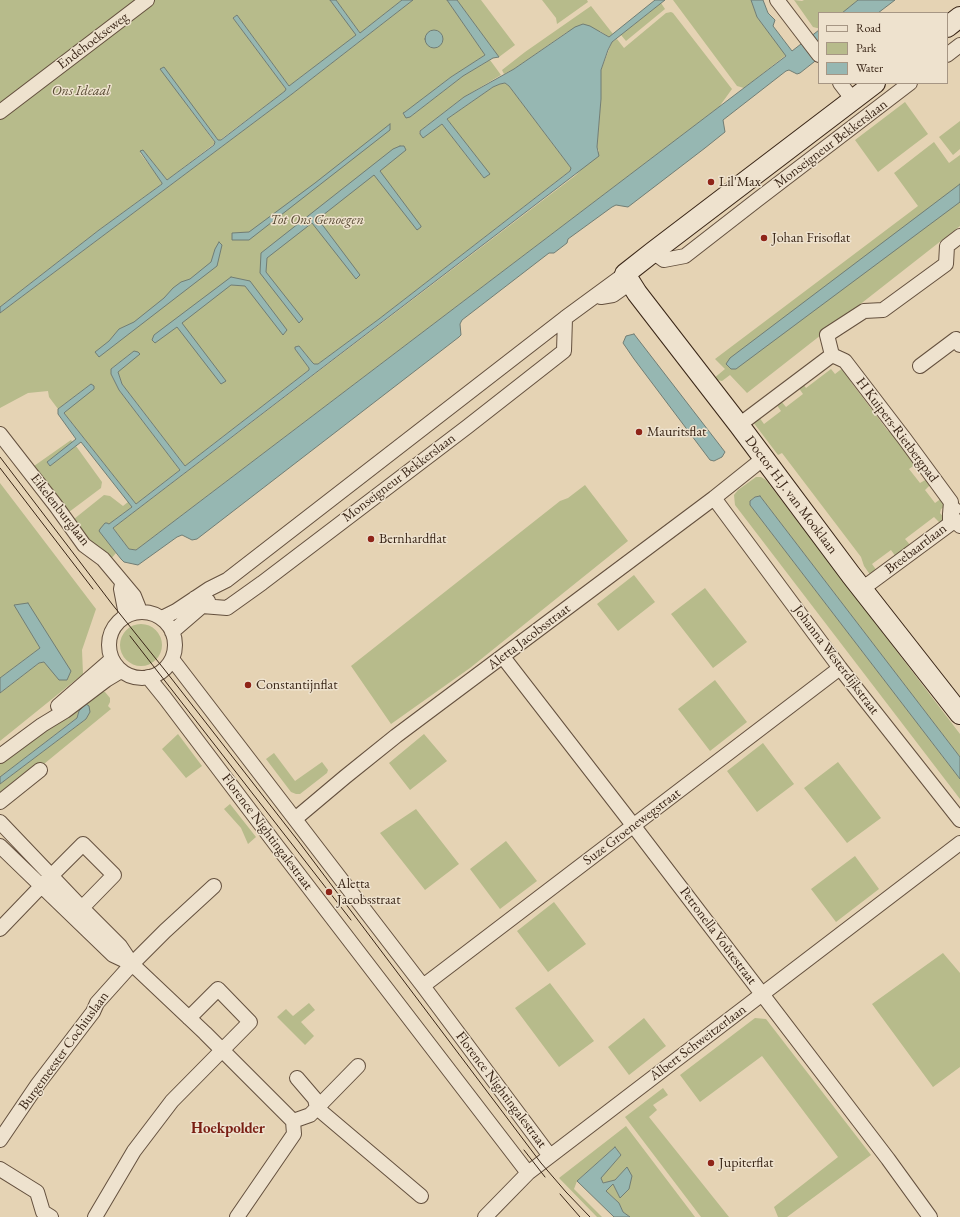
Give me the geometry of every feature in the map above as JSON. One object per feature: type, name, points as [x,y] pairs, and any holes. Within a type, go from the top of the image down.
[{"type":"street","name":"Endehoekseweg","points":[[0,112],[147,0]]},
{"type":"street","points":[[777,0],[818,54]]},
{"type":"street","points":[[948,26],[960,17]]},
{"type":"street","points":[[948,54],[960,45]]},
{"type":"street","points":[[841,84],[853,100]]},
{"type":"street","name":"Monseigneur Bekkerslaan","points":[[172,632],[209,589],[227,580],[565,318],[591,299],[628,279],[653,252],[874,84]]},
{"type":"street","name":"Monseigneur Bekkerslaan","points":[[653,252],[664,260],[686,256],[763,195],[909,84]]},
{"type":"street","points":[[738,425],[832,355],[827,334],[864,311],[883,310],[946,264],[947,246],[960,236]]},
{"type":"street","name":"Doctor H.J. van Mooklaan","points":[[628,279],[862,589],[960,714]]},
{"type":"street","name":"Monseigneur Bekkerslaan","points":[[162,618],[198,602],[227,608],[262,583],[467,427],[564,350],[565,318]]},
{"type":"street","points":[[920,366],[956,339],[960,345]]},
{"type":"street","name":"H Kuipers-Rietbergpad","points":[[832,355],[845,361],[904,438],[951,502],[950,514]]},
{"type":"street","name":"Eikelenburglaan","points":[[0,434],[56,506],[84,545],[102,559],[122,584],[134,596],[133,613]]},
{"type":"street","name":"Aletta Jacobsstraat","points":[[296,819],[396,736],[714,498],[764,458]]},
{"type":"street","name":"Johanna Westerdijkstraat","points":[[714,498],[840,668],[960,820]]},
{"type":"street","name":"Breebaartlaan","points":[[862,589],[950,524],[950,514],[960,503]]},
{"type":"street","points":[[950,514],[960,526]]},
{"type":"street","points":[[133,613],[156,614],[162,618],[172,632],[175,641],[172,659],[164,669],[148,677],[139,678],[130,676],[121,671],[112,659],[109,649],[109,638],[112,629],[119,620],[133,613]]},
{"type":"street","name":"Petronella Voûtestraat","points":[[503,657],[888,1159],[930,1217]]},
{"type":"street","points":[[42,724],[60,704],[112,659]]},
{"type":"street","name":"Florence Nightingalestraat","points":[[148,677],[528,1173],[550,1156],[296,819],[172,659]]},
{"type":"street","name":"Suze Groenewegstraat","points":[[423,986],[840,668]]},
{"type":"street","points":[[0,756],[42,724],[65,711],[106,680],[121,671]]},
{"type":"street","points":[[0,802],[40,770]]},
{"type":"street","points":[[0,822],[46,881]]},
{"type":"street","name":"Albert Schweitzerlaan","points":[[550,1156],[960,843]]},
{"type":"street","points":[[0,929],[83,844],[114,875],[78,912]]},
{"type":"street","points":[[0,846],[46,881],[78,912],[120,946],[132,964],[222,1050],[293,1121],[294,1134],[237,1217]]},
{"type":"street","name":"Burgemeester Cochiuslaan","points":[[0,1140],[38,1084],[93,1012],[97,1003],[132,964],[214,886]]},
{"type":"street","points":[[95,1217],[134,1151],[172,1101],[250,1022],[218,989],[189,1018]]},
{"type":"street","points":[[293,1121],[310,1115],[358,1066]]},
{"type":"street","points":[[297,1078],[315,1098],[317,1108],[421,1196]]},
{"type":"street","points":[[0,1169],[37,1192],[43,1212],[51,1217]]},
{"type":"street","points":[[485,1217],[528,1173]]},
{"type":"green space","name":"Ons Ideaal","points":[[0,0],[330,0],[357,35],[289,86],[237,15],[233,18],[286,89],[220,140],[218,140],[161,69],[215,143],[167,180],[143,150],[140,153],[163,183],[99,230],[0,307]]},
{"type":"green space","points":[[336,0],[402,0],[360,33]]},
{"type":"green space","name":"Tot Ons Genoegen","points":[[413,0],[447,0],[485,55],[451,77],[403,114],[410,117],[463,76],[490,60],[501,75],[464,97],[420,131],[419,132],[423,137],[442,124],[484,178],[489,174],[447,119],[493,87],[505,83],[509,86],[571,170],[379,319],[318,364],[314,364],[299,346],[295,347],[309,370],[185,466],[122,384],[118,372],[134,351],[111,369],[111,374],[119,390],[180,470],[136,504],[64,413],[91,384],[58,409],[49,397],[48,391],[28,393],[0,408],[0,313],[292,94]]},
{"type":"green space","points":[[457,0],[481,0],[515,45],[499,57]]},
{"type":"green space","points":[[542,0],[587,0],[588,2],[557,24],[556,18]]},
{"type":"green space","points":[[673,0],[751,0],[757,17],[786,55],[744,88],[737,86]]},
{"type":"green space","points":[[794,0],[858,0],[843,12],[818,12],[818,28],[813,27]]},
{"type":"green space","points":[[661,3],[665,9],[626,41],[621,35]]},
{"type":"green space","points":[[591,6],[613,34],[609,37],[600,31],[567,32],[514,69],[504,74],[502,70],[525,52]]},
{"type":"green space","points":[[671,12],[732,89],[719,107],[136,550],[129,549],[113,528],[576,175],[599,151],[597,147],[601,99],[601,70],[612,42],[617,39],[624,48],[666,13]]},
{"type":"green space","points":[[905,102],[928,134],[878,172],[855,140]]},
{"type":"green space","points":[[960,121],[960,149],[953,155],[939,137]]},
{"type":"green space","points":[[934,142],[949,163],[960,155],[960,226],[747,393],[730,375],[722,381],[713,379],[725,369],[715,359],[918,206],[894,173]]},
{"type":"green space","points":[[844,367],[851,377],[851,382],[888,431],[894,433],[916,464],[909,469],[920,483],[927,479],[931,484],[925,490],[935,503],[942,498],[947,505],[941,509],[940,513],[945,519],[940,523],[934,517],[905,539],[911,546],[896,557],[891,550],[872,564],[877,571],[871,576],[864,566],[861,557],[782,453],[778,455],[753,422],[759,417],[764,424],[781,411],[776,404],[781,401],[786,407],[803,394],[798,387],[803,384],[806,388],[831,369],[835,374]]},
{"type":"green space","points":[[71,440],[73,443],[47,462],[50,466],[76,446],[102,482],[101,488],[69,512],[34,466]]},
{"type":"green space","points":[[756,477],[761,477],[766,480],[960,734],[960,757],[760,496],[755,497],[750,501],[750,505],[960,779],[960,799],[735,505],[734,495],[738,490]]},
{"type":"green space","points":[[0,483],[96,609],[82,650],[83,674],[0,741],[0,693],[39,663],[44,662],[67,680],[15,605],[40,648],[0,678]]},
{"type":"green space","points":[[585,485],[628,541],[470,668],[391,724],[351,666],[560,501],[568,498]]},
{"type":"green space","points":[[104,495],[110,496],[123,506],[128,502],[132,507],[100,531],[116,553],[110,560],[94,545],[74,519]]},
{"type":"green space","points":[[634,575],[655,602],[618,631],[597,604]]},
{"type":"green space","points":[[705,588],[747,642],[713,668],[671,614]]},
{"type":"green space","points":[[137,624],[145,624],[153,627],[159,633],[162,645],[159,657],[153,663],[145,666],[137,666],[129,663],[123,657],[120,649],[120,641],[123,633],[129,627]]},
{"type":"green space","points":[[715,680],[747,722],[710,751],[678,709]]},
{"type":"green space","points":[[100,691],[105,692],[110,698],[108,706],[111,709],[0,800],[0,784],[86,719],[87,704],[79,711],[77,718],[0,777],[0,763],[79,702]]},
{"type":"green space","points":[[178,734],[202,766],[186,778],[162,749]]},
{"type":"green space","points":[[424,734],[447,761],[410,790],[389,763]]},
{"type":"green space","points":[[763,743],[794,784],[757,812],[727,771]]},
{"type":"green space","points":[[274,753],[295,781],[322,762],[328,770],[327,773],[300,794],[296,794],[291,792],[266,759]]},
{"type":"green space","points":[[838,762],[881,818],[847,843],[804,788]]},
{"type":"green space","points":[[230,804],[256,837],[248,844],[241,828],[224,809]]},
{"type":"green space","points":[[416,809],[459,864],[425,890],[380,833]]},
{"type":"green space","points":[[506,841],[537,881],[500,909],[470,869]]},
{"type":"green space","points":[[855,856],[879,889],[836,922],[811,889]]},
{"type":"green space","points":[[554,902],[586,944],[548,972],[517,931]]},
{"type":"green space","points":[[943,953],[960,973],[960,1067],[933,1087],[872,1004]]},
{"type":"green space","points":[[550,983],[594,1041],[559,1067],[515,1008]]},
{"type":"green space","points":[[309,1003],[315,1010],[301,1022],[314,1036],[305,1045],[277,1017],[286,1009],[293,1016]]},
{"type":"green space","points":[[644,1018],[666,1046],[629,1075],[608,1047]]},
{"type":"green space","points":[[755,1018],[766,1019],[871,1155],[787,1217],[778,1217],[774,1207],[838,1157],[762,1056],[700,1102],[680,1075]]},
{"type":"green space","points":[[663,1088],[668,1095],[653,1105],[657,1110],[649,1117],[729,1217],[701,1217],[625,1117]]},
{"type":"green space","points":[[626,1126],[695,1217],[630,1217],[623,1212],[619,1203],[606,1191],[613,1184],[620,1198],[628,1168],[615,1180],[603,1183],[600,1177],[621,1155],[615,1147],[577,1181],[574,1189],[602,1217],[597,1217],[559,1178]]},
{"type":"water","points":[[330,0],[336,0],[360,33],[402,0],[413,0],[292,94],[0,313],[0,307],[99,230],[162,184],[140,151],[143,150],[167,180],[214,145],[215,142],[160,69],[164,67],[218,140],[221,140],[286,89],[233,18],[237,15],[289,86],[356,35]]},
{"type":"water","points":[[447,0],[457,0],[499,57],[493,58],[463,76],[410,117],[406,118],[403,113],[451,77],[485,55]]},
{"type":"water","points":[[655,0],[665,0],[612,42],[608,50],[601,70],[601,99],[597,147],[599,156],[113,528],[129,549],[136,550],[144,544],[786,56],[757,17],[751,0],[763,0],[768,13],[775,20],[773,26],[792,51],[818,31],[818,59],[800,73],[797,74],[789,70],[786,71],[723,120],[725,132],[705,148],[628,207],[616,205],[612,207],[568,239],[567,243],[554,253],[549,253],[462,320],[460,324],[461,335],[459,337],[197,539],[192,540],[182,535],[138,565],[124,562],[99,531],[105,523],[109,524],[132,507],[81,442],[50,466],[47,462],[76,439],[58,414],[58,409],[91,384],[94,386],[94,389],[64,413],[136,504],[180,470],[119,390],[111,374],[111,369],[134,351],[140,354],[118,372],[122,384],[185,466],[309,370],[295,347],[299,346],[314,364],[318,364],[379,319],[570,171],[571,168],[509,86],[505,83],[493,87],[447,119],[490,174],[484,178],[442,124],[423,138],[420,131],[464,97],[514,69],[575,27],[583,24],[590,26],[609,37]]},
{"type":"water","points":[[858,0],[895,0],[879,12],[843,12]]},
{"type":"water","points":[[434,30],[440,33],[443,39],[440,45],[434,48],[428,45],[425,39],[428,33]]},
{"type":"water","points":[[390,124],[390,130],[249,240],[232,240],[232,233],[249,232],[315,183]]},
{"type":"water","points":[[404,146],[406,150],[380,171],[421,227],[417,230],[374,175],[318,219],[360,275],[356,279],[312,223],[267,258],[266,272],[303,319],[299,323],[260,273],[261,253],[393,149]]},
{"type":"water","points":[[960,184],[960,202],[736,369],[731,369],[726,364],[730,358]]},
{"type":"water","points":[[219,242],[222,245],[217,266],[99,357],[95,352],[109,341],[119,329],[134,322],[164,298],[173,288],[181,282],[190,279],[211,262]]},
{"type":"water","points":[[231,277],[250,281],[287,330],[283,335],[245,286],[231,285],[182,323],[226,381],[221,384],[177,327],[155,343],[152,340],[154,335]]},
{"type":"water","points":[[634,334],[725,452],[722,457],[714,461],[710,460],[634,359],[623,343],[626,336]]},
{"type":"water","points":[[760,496],[960,757],[960,779],[750,505],[750,501],[755,497]]},
{"type":"water","points":[[28,603],[71,671],[67,680],[59,680],[44,662],[39,663],[0,693],[0,678],[40,648],[14,605]]},
{"type":"water","points":[[86,704],[89,706],[90,712],[86,719],[0,784],[0,777],[77,718],[79,711]]},
{"type":"water","points":[[615,1147],[621,1155],[601,1178],[603,1183],[615,1180],[627,1167],[632,1176],[629,1189],[620,1198],[613,1184],[606,1191],[619,1203],[623,1212],[630,1217],[614,1217],[577,1181]]},
{"type":"tram line","points":[[0,457],[112,604],[299,842],[541,1163],[590,1217]]},
{"type":"tram line","points":[[0,468],[93,589]]},
{"type":"tram line","points":[[130,636],[351,920]]},
{"type":"tram line","points":[[524,1150],[545,1177]]},
{"type":"tram line","points":[[560,1194],[580,1217]]},
{"type":"place","name":"Lil'Max","points":[[711,182]]},
{"type":"place","name":"Johan Frisoflat","points":[[764,238]]},
{"type":"place","name":"Mauritsflat","points":[[639,432]]},
{"type":"place","name":"Bernhardflat","points":[[371,539]]},
{"type":"place","name":"Constantijnflat","points":[[248,685]]},
{"type":"place","name":"Aletta Jacobsstraat","points":[[329,892]]},
{"type":"place","name":"Jupiterflat","points":[[711,1163]]},
{"type":"district","name":"Hoekpolder","points":[[228,1129]]}]
